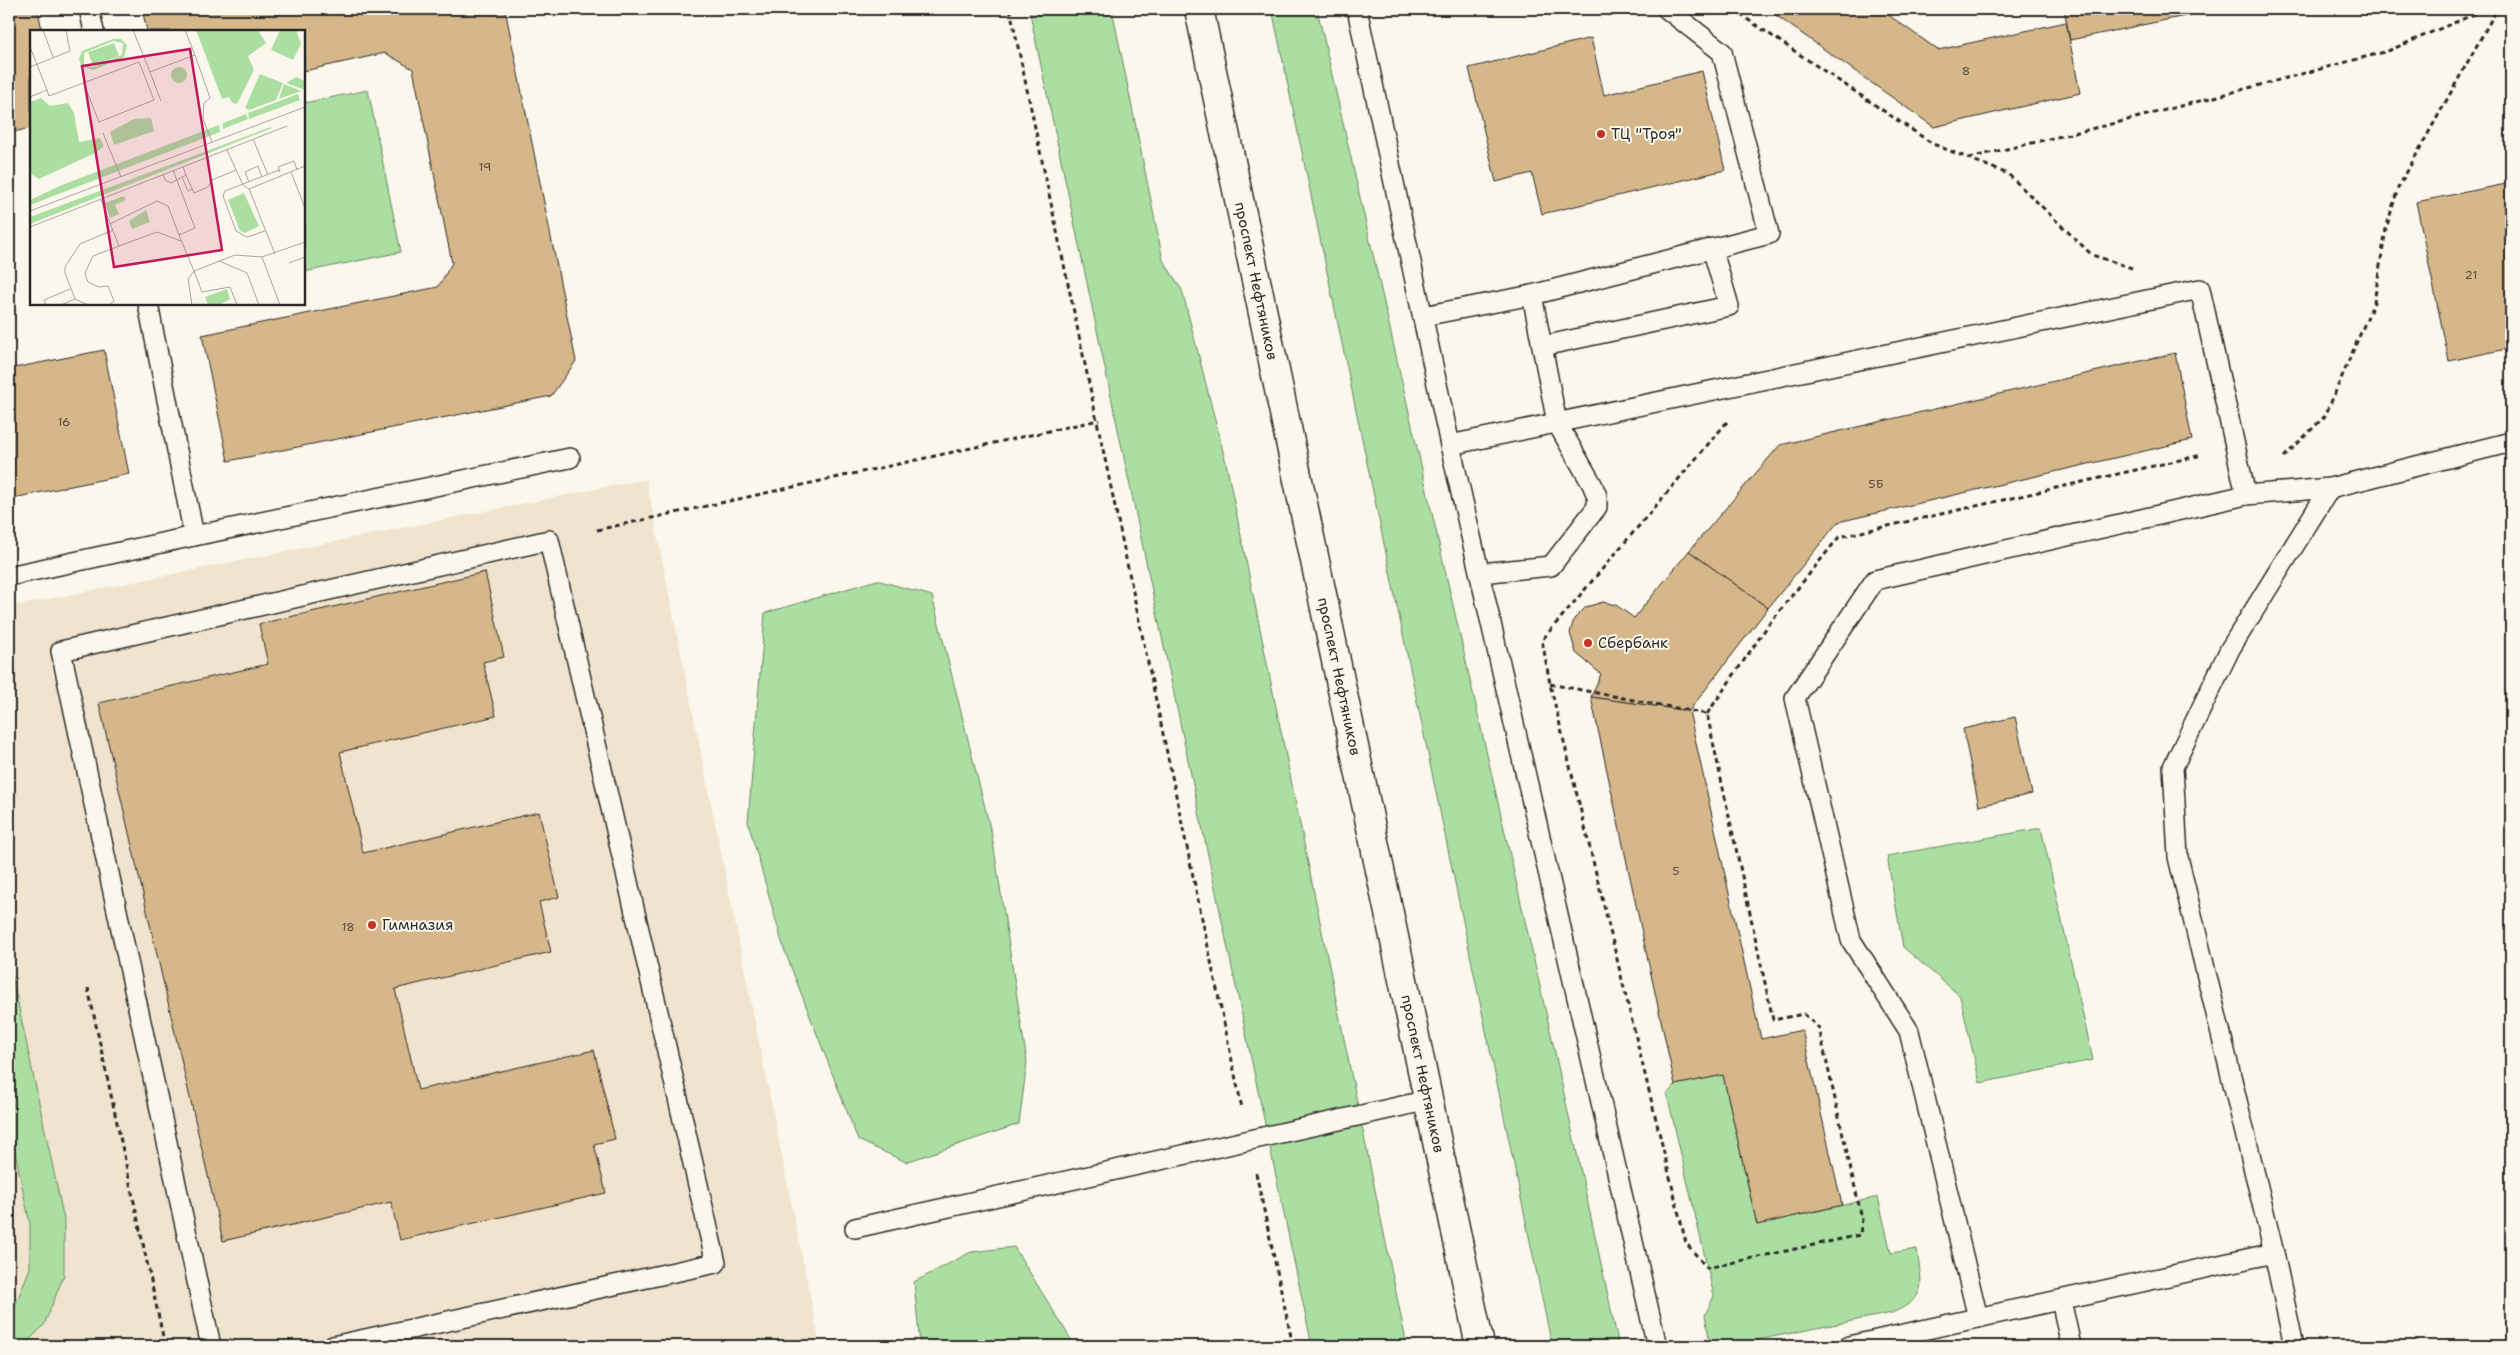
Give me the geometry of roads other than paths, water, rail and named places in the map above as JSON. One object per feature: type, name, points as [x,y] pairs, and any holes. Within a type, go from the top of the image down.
[{"type":"main road","name":"проспект Нефтяников","points":[[1199,9],[1480,1346]]},
{"type":"lane","points":[[89,9],[94,30]]},
{"type":"lane","points":[[1357,9],[1450,445],[1657,1346]]},
{"type":"lane","points":[[1423,316],[1532,295],[1769,234],[1722,52],[1667,9]]},
{"type":"lane","points":[[1543,346],[1729,306],[1712,248]]},
{"type":"lane","points":[[1450,445],[2200,289],[2246,495]]},
{"type":"lane","points":[[1480,573],[1551,566],[1597,507],[1597,496],[1592,484],[1557,423],[1532,295]]},
{"type":"lane","points":[[148,305],[194,536]]},
{"type":"lane","points":[[1978,1318],[1909,1031],[1851,940],[1794,698],[1875,580],[2246,495],[2330,488],[2511,442]]},
{"type":"lane","points":[[9,576],[570,458]]},
{"type":"lane","points":[[2294,1346],[2274,1254],[2178,857],[2173,767],[2230,649],[2330,488]]},
{"type":"lane","points":[[211,1346],[61,651],[549,540],[716,1263],[333,1346]]},
{"type":"lane","points":[[855,1228],[1429,1100]]},
{"type":"lane","points":[[1849,1346],[2274,1254]]},
{"type":"lane","points":[[2061,1300],[2071,1346]]},
{"type":"place","name":"ТЦ \"Троя\"","points":[[1601,134]]},
{"type":"place","name":"Сбербанк","points":[[1588,643]]},
{"type":"place","name":"Гимназия","points":[[372,925]]}]
